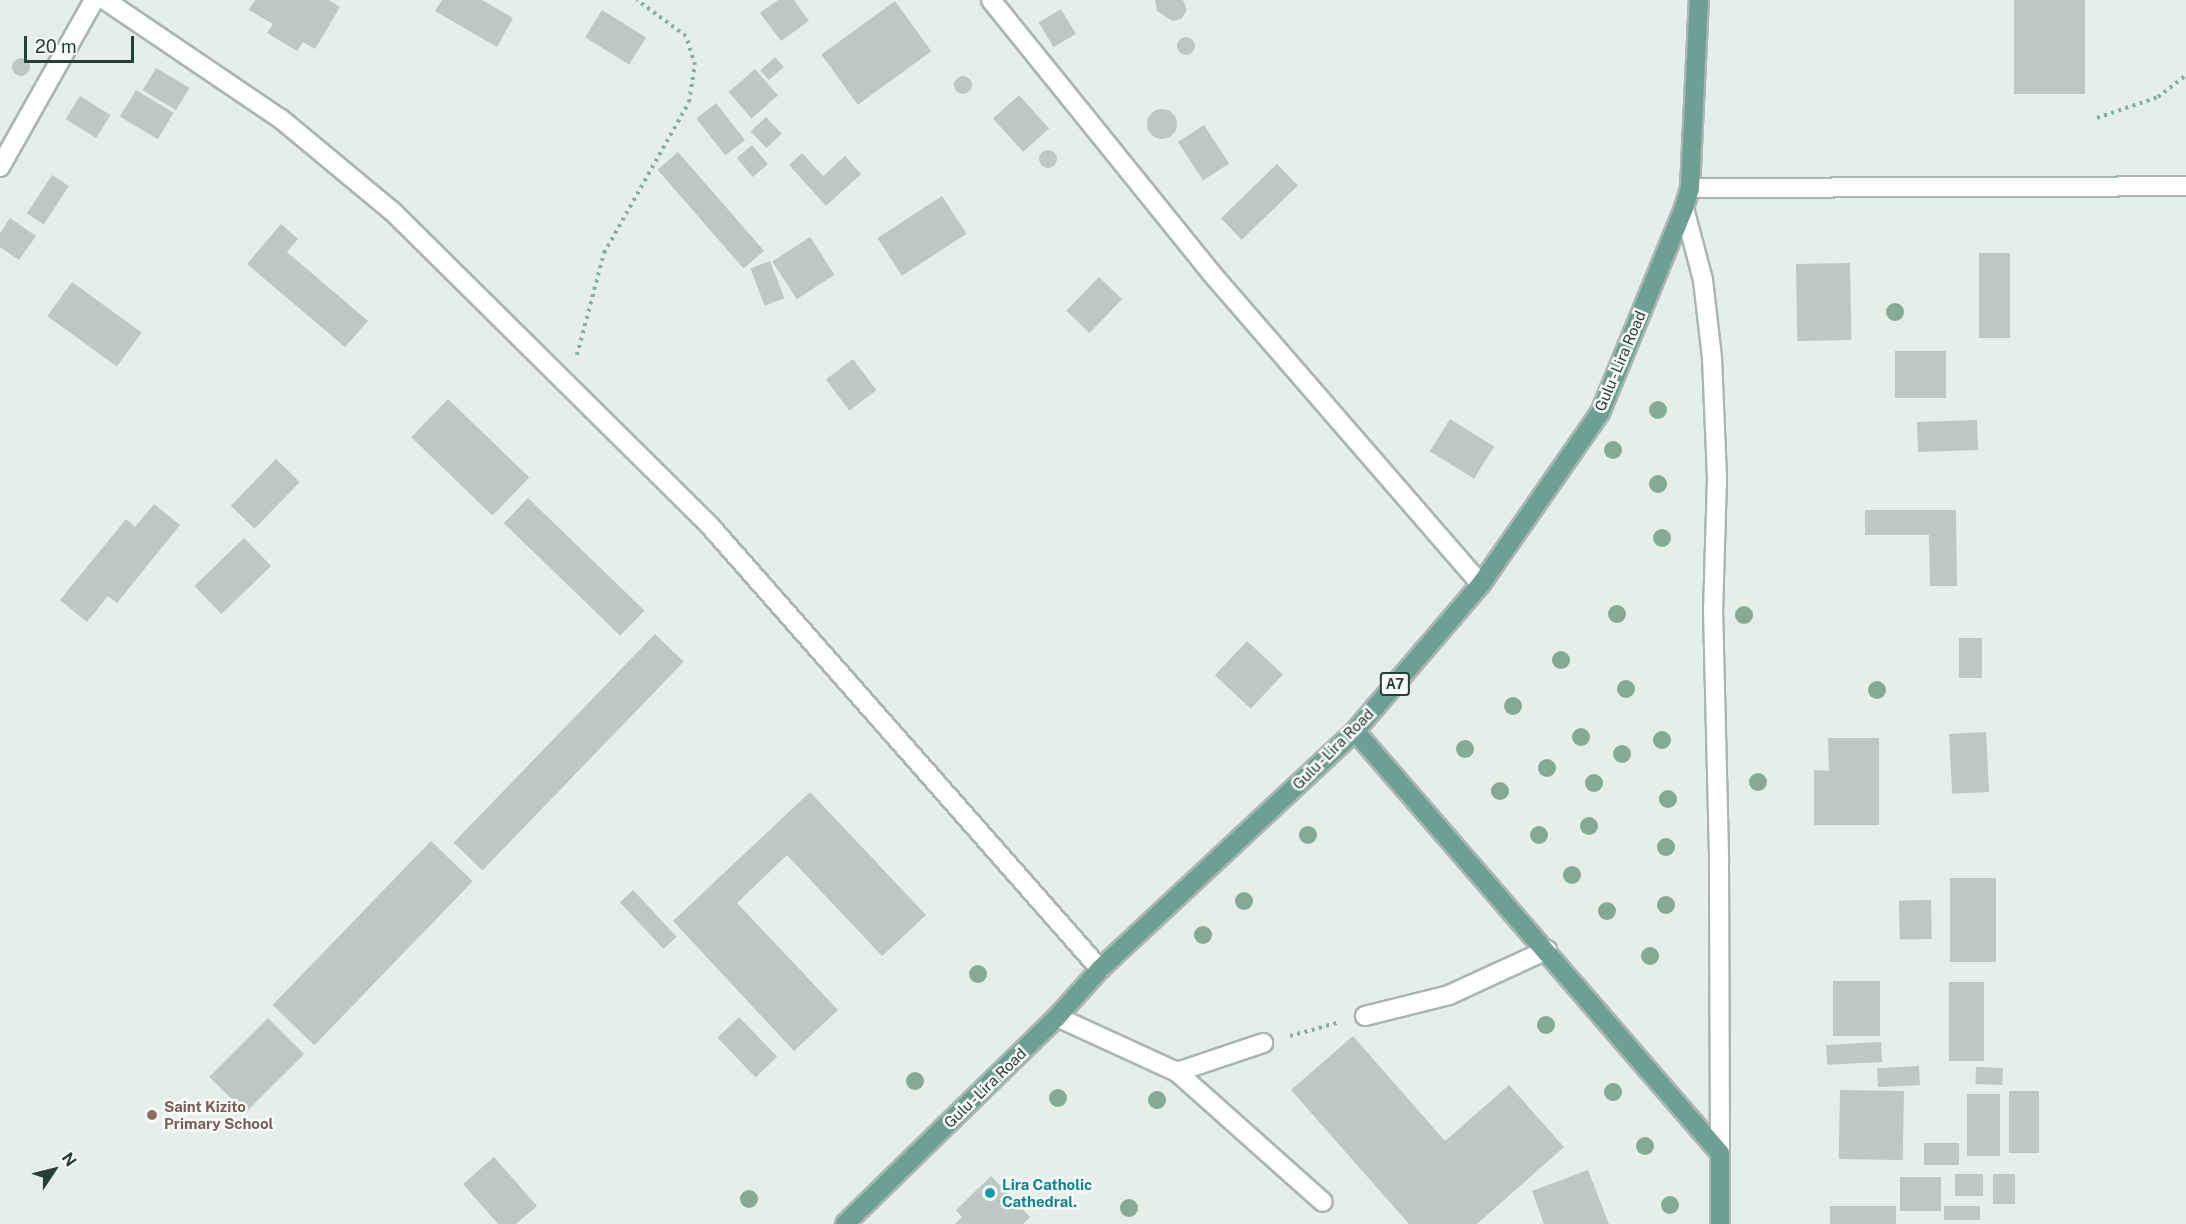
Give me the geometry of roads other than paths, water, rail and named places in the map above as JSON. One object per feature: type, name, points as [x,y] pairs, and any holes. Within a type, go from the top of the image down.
[{"type":"main road","name":"Gulu - Lira Road","points":[[845,1224],[1057,1017],[1100,969],[1355,730],[1481,584],[1600,413],[1684,207],[1690,189],[1699,0]]},
{"type":"main road","points":[[1355,730],[1547,950],[1720,1154],[1720,1224]]},
{"type":"street","points":[[0,167],[94,0]]},
{"type":"street","points":[[105,0],[298,133],[392,211],[711,527],[1100,969]]},
{"type":"street","points":[[991,0],[1212,274],[1481,584]]},
{"type":"street","points":[[1690,189],[2186,186]]},
{"type":"street","points":[[1684,207],[1703,280],[1712,358],[1717,478],[1713,609],[1719,861],[1720,1154]]},
{"type":"street","points":[[1365,1016],[1449,995],[1547,950]]},
{"type":"street","points":[[1057,1017],[1177,1072],[1323,1202]]},
{"type":"street","points":[[1177,1072],[1263,1043]]},
{"type":"place","name":"Saint Kizito Primary School","points":[[152,1115]]},
{"type":"place","name":"Lira Catholic Cathedral.","points":[[990,1193]]}]
